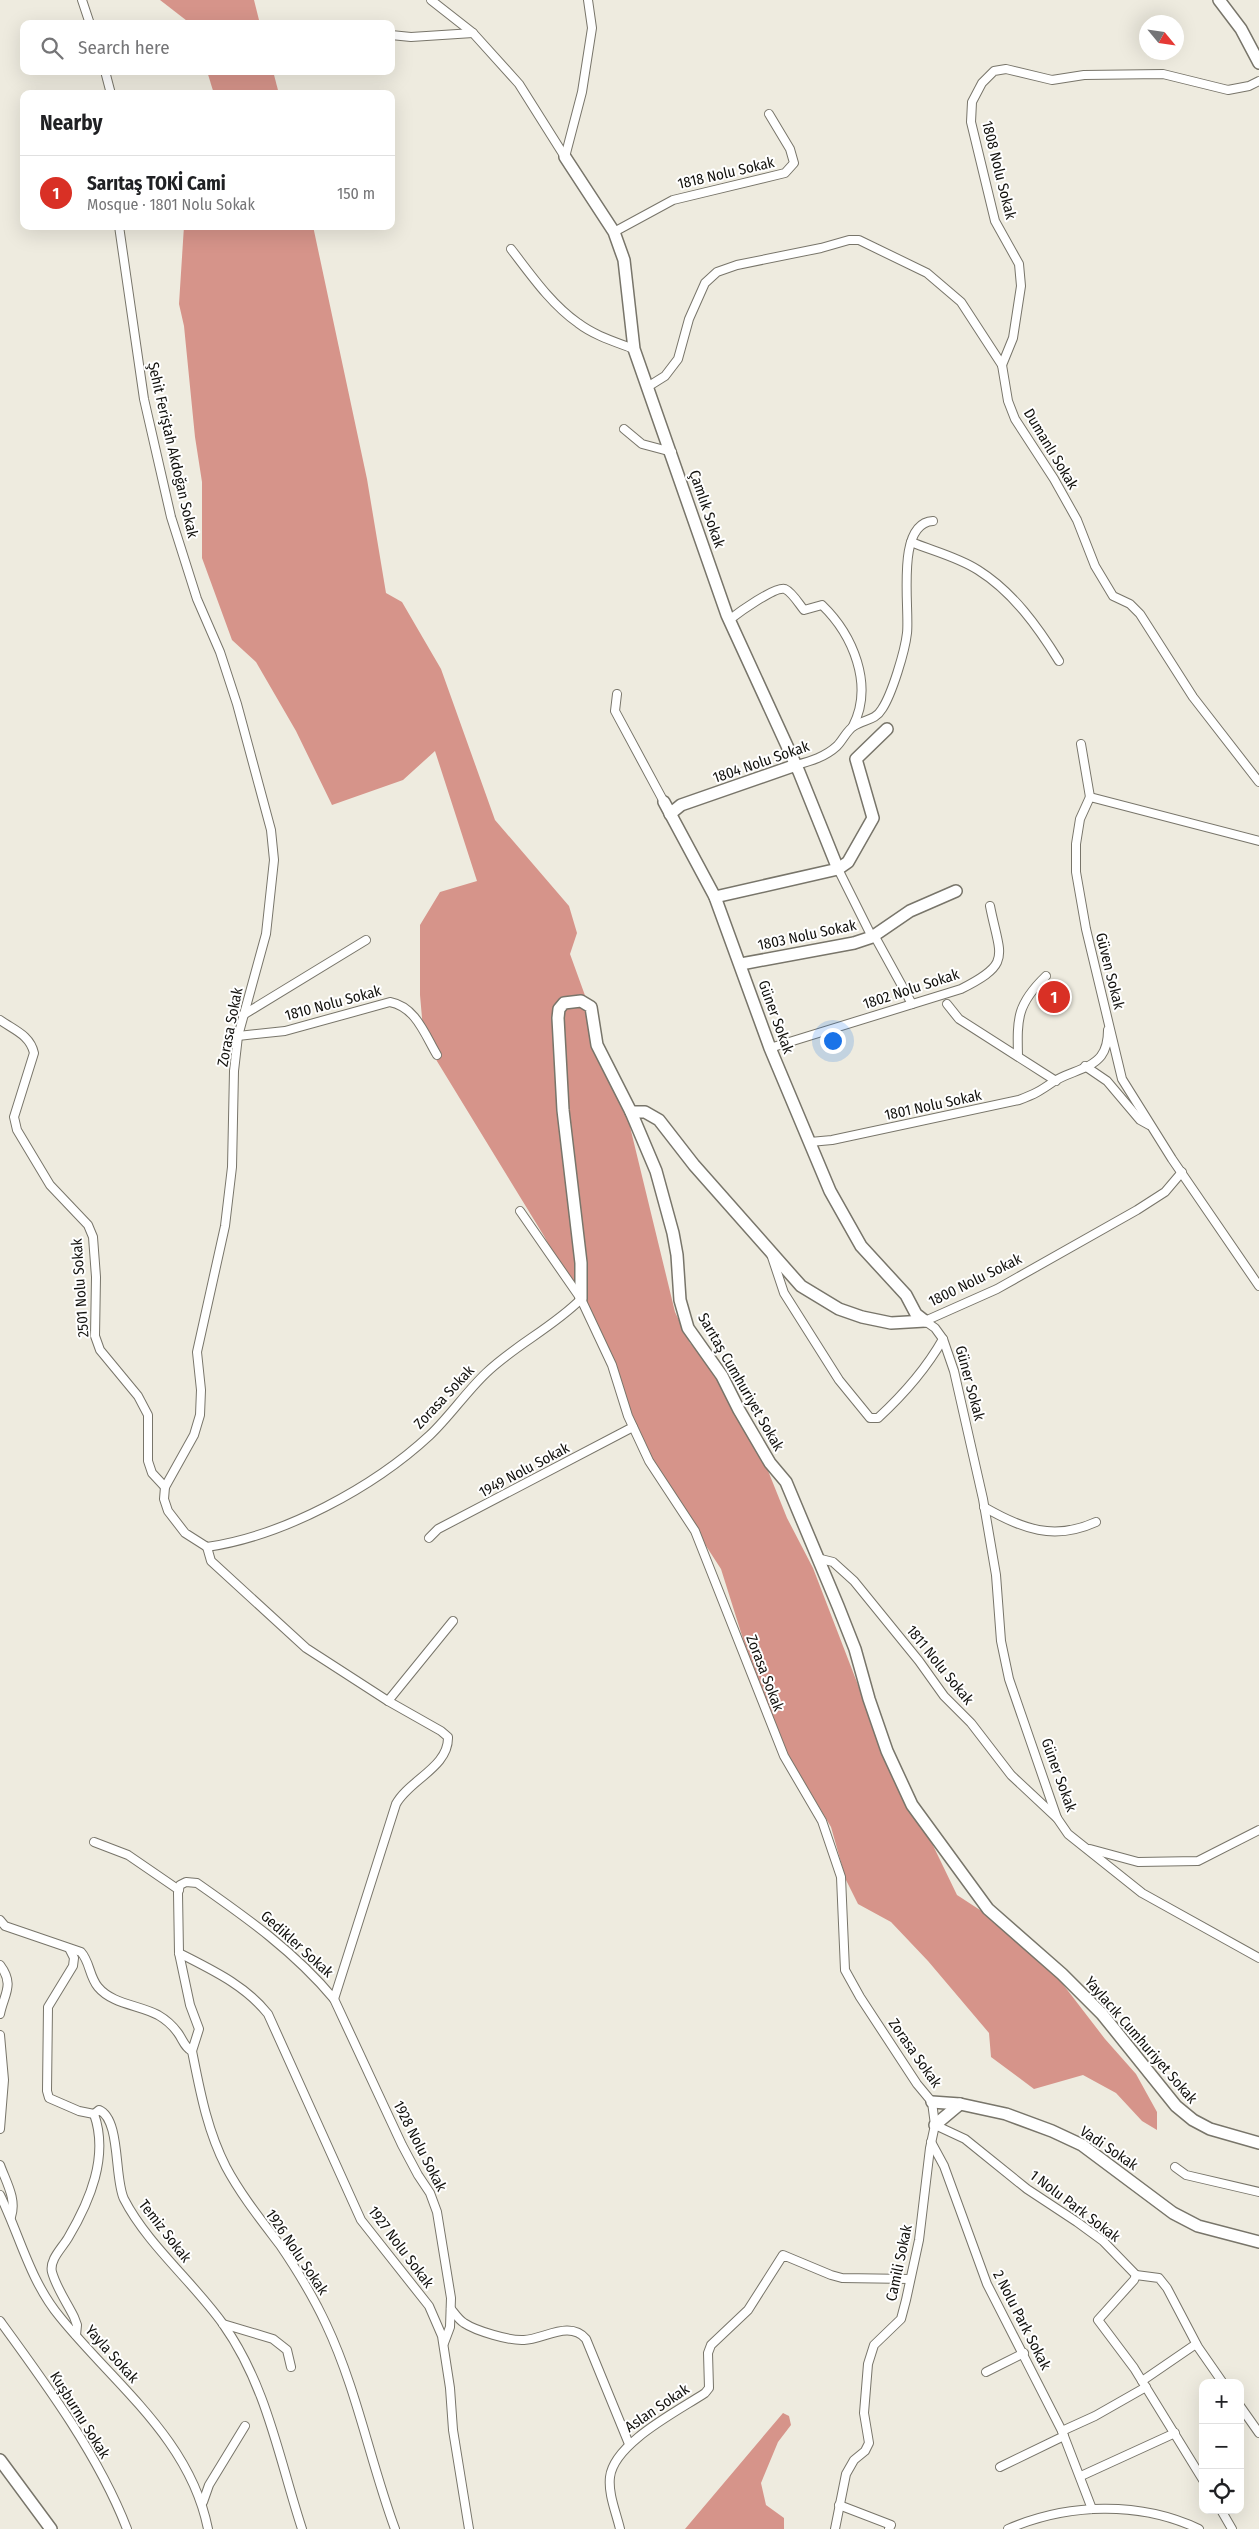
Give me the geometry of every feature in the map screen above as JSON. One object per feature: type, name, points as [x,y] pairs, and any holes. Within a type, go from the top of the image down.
[{"type":"street","points":[[82,0],[89,20]]},
{"type":"street","points":[[431,0],[473,33],[519,84],[565,157]]},
{"type":"street","points":[[565,157],[582,92],[592,28],[588,0]]},
{"type":"street","points":[[1219,0],[1241,29],[1259,63]]},
{"type":"street","points":[[395,35],[411,37],[473,33]]},
{"type":"street","name":"1808 Nolu Sokak","points":[[1002,364],[1014,338],[1021,286],[1020,264],[995,221],[971,122],[972,102],[982,83],[994,71],[1006,69],[1052,80],[1084,75],[1163,74],[1228,90],[1249,86],[1259,81]]},
{"type":"street","points":[[106,75],[110,90]]},
{"type":"street","name":"1818 Nolu Sokak","points":[[614,232],[673,200],[785,173],[794,163],[790,149],[769,114]]},
{"type":"street","name":"Çamlık Sokak","points":[[565,157],[614,232],[624,260],[634,349],[649,386],[729,620],[796,766],[838,869],[873,936],[912,1004]]},
{"type":"street","name":"Şehit Feriştah Akdoğan Sokak","points":[[120,230],[144,399],[171,517],[197,599],[220,652],[237,704],[267,818]]},
{"type":"street","name":"Dumanlı Sokak","points":[[649,386],[665,376],[678,359],[689,319],[705,283],[717,272],[737,265],[821,248],[849,240],[859,240],[927,272],[961,302],[1002,364],[1008,401],[1016,419],[1054,479],[1077,520],[1095,566],[1113,596],[1130,604],[1140,614],[1192,697],[1259,782]]},
{"type":"street","points":[[510,249],[540,285],[579,324],[594,333],[634,349]]},
{"type":"street","points":[[624,429],[642,444],[672,452]]},
{"type":"street","name":"1804 Nolu Sokak","points":[[670,814],[682,805],[824,756],[837,746],[854,726],[873,719],[882,710],[890,692],[907,636],[907,562],[911,542],[920,526],[927,521],[933,521]]},
{"type":"street","points":[[911,542],[962,562],[990,578],[1026,613],[1059,661]]},
{"type":"street","points":[[729,620],[771,592],[781,588],[787,590],[804,610],[822,606],[845,634],[856,658],[863,691],[860,713],[854,726]]},
{"type":"street","name":"Güner Sokak","points":[[617,694],[615,711],[716,897],[770,1048],[830,1191],[861,1246],[906,1295],[916,1314],[935,1328],[943,1339],[954,1371],[984,1507],[996,1575],[1001,1641],[1009,1679],[1057,1818],[1068,1834],[1088,1848],[1142,1893],[1259,1958]]},
{"type":"street","points":[[716,897],[838,869],[848,862],[873,818],[856,759],[886,729]]},
{"type":"street","points":[[1081,744],[1090,797],[1259,841]]},
{"type":"street","name":"Güven Sokak","points":[[1090,797],[1080,819],[1076,844],[1076,872],[1086,930],[1122,1079],[1150,1125],[1259,1286]]},
{"type":"street","name":"Zorasa Sokak","points":[[165,1487],[194,1435],[200,1415],[197,1352],[225,1226],[232,1167],[234,1071],[238,1036],[266,934],[272,896],[274,860],[267,818]]},
{"type":"street","name":"1803 Nolu Sokak","points":[[741,964],[854,942],[873,936],[900,916],[956,891]]},
{"type":"street","name":"1802 Nolu Sokak","points":[[770,1048],[961,989],[982,978],[996,967],[1000,956],[990,906]]},
{"type":"street","points":[[243,1016],[366,940]]},
{"type":"street","points":[[1018,1056],[1019,1014],[1023,1003],[1046,976]]},
{"type":"street","name":"Sarıtaş Cumhuriyet Sokak","points":[[581,1299],[582,1263],[562,1110],[558,1018],[559,1009],[564,1003],[581,1001],[591,1007],[597,1045],[631,1112],[656,1171],[673,1232],[677,1255],[680,1300],[688,1328],[722,1376],[739,1410],[770,1463],[786,1482],[855,1650],[869,1699],[905,1792],[954,1865]]},
{"type":"street","name":"1810 Nolu Sokak","points":[[238,1036],[285,1031],[390,1002],[400,1004],[412,1013],[437,1055]]},
{"type":"street","points":[[947,1004],[959,1019],[1056,1081]]},
{"type":"street","name":"2501 Nolu Sokak","points":[[0,1020],[24,1035],[32,1043],[34,1053],[14,1117],[17,1130],[50,1185],[83,1220],[93,1237],[96,1277],[94,1336],[100,1350],[138,1396],[148,1416],[148,1461],[152,1474],[165,1487]]},
{"type":"street","name":"1801 Nolu Sokak","points":[[810,1142],[832,1140],[1019,1100],[1043,1092],[1056,1081],[1096,1061],[1105,1050],[1109,1024]]},
{"type":"street","points":[[1085,1066],[1107,1081],[1140,1120],[1150,1125]]},
{"type":"street","name":"1800 Nolu Sokak","points":[[631,1112],[645,1112],[659,1120],[694,1165],[743,1218],[771,1254],[801,1286],[839,1309],[862,1317],[890,1323],[925,1321],[997,1288],[1137,1210],[1164,1192],[1182,1172]]},
{"type":"street","points":[[520,1211],[581,1299]]},
{"type":"street","points":[[771,1254],[784,1293],[839,1380],[870,1418],[878,1418],[910,1385],[932,1359],[943,1339]]},
{"type":"street","name":"Zorasa Sokak","points":[[206,1547],[232,1543],[336,1503],[429,1436],[485,1374],[559,1320],[581,1299],[612,1365],[633,1427],[649,1461],[695,1531],[784,1756],[822,1821],[841,1877],[845,1970],[860,1997],[917,2084],[932,2102]]},
{"type":"street","name":"1949 Nolu Sokak","points":[[429,1538],[438,1529],[633,1427]]},
{"type":"street","points":[[165,1487],[164,1499],[168,1511],[185,1533],[206,1547]]},
{"type":"street","points":[[984,1507],[1012,1523],[1028,1529],[1076,1531],[1096,1522]]},
{"type":"street","name":"Gedikler Sokak","points":[[206,1547],[211,1562],[306,1648],[448,1737],[446,1754],[401,1795],[396,1804],[334,1999]]},
{"type":"street","name":"1811 Nolu Sokak","points":[[817,1558],[833,1562],[854,1581],[919,1661],[944,1696],[971,1723],[1011,1775],[1057,1818]]},
{"type":"street","points":[[388,1701],[453,1621]]},
{"type":"street","points":[[1088,1848],[1138,1862],[1198,1861],[1259,1830]]},
{"type":"street","points":[[0,1920],[5,1926],[70,1950],[81,1952],[87,1959],[91,1976],[98,1987],[111,1997],[157,2015],[171,2025],[187,2049],[192,2051],[199,2029],[190,2004],[179,1953],[179,1890],[128,1855],[94,1842]]},
{"type":"street","name":"Yaylacık Cumhuriyet Sokak","points":[[954,1865],[988,1909],[1062,1974],[1102,2014],[1176,2106],[1193,2120],[1210,2129],[1259,2143]]},
{"type":"street","name":"Gedikler Sokak","points":[[179,1890],[180,1885],[186,1882],[198,1883],[260,1927],[316,1978],[334,1999]]},
{"type":"street","points":[[70,1950],[74,1958],[73,1966],[48,2007],[47,2091],[49,2098],[61,2105],[94,2114],[100,2140],[99,2166],[87,2200],[54,2260],[52,2271],[74,2317],[77,2325],[76,2335]]},
{"type":"street","name":"1927 Nolu Sokak","points":[[179,1953],[221,1974],[256,1999],[268,2014],[361,2220],[429,2306],[443,2344],[450,2388],[453,2430],[468,2529]]},
{"type":"street","points":[[0,1965],[7,1978],[8,1990],[0,2014]]},
{"type":"street","name":"1928 Nolu Sokak","points":[[334,1999],[402,2145],[434,2200],[451,2309],[450,2327],[443,2344]]},
{"type":"street","points":[[0,2035],[4,2080],[0,2129]]},
{"type":"street","name":"1926 Nolu Sokak","points":[[192,2051],[203,2106],[226,2167],[256,2216],[308,2288],[343,2362],[363,2420],[395,2529]]},
{"type":"street","name":"Vadi Sokak","points":[[932,2102],[960,2104],[1006,2114],[1052,2131],[1082,2145],[1173,2214],[1198,2226],[1259,2242]]},
{"type":"street","name":"Camili Sokak","points":[[835,2529],[846,2474],[854,2460],[864,2451],[869,2443],[864,2413],[868,2364],[874,2346],[901,2319],[919,2240],[935,2125],[932,2102]]},
{"type":"street","points":[[935,2125],[960,2104]]},
{"type":"street","name":"Temiz Sokak","points":[[94,2114],[99,2110],[104,2112],[109,2119],[122,2197],[132,2213],[223,2324],[256,2380],[302,2529]]},
{"type":"street","name":"1 Nolu Park Sokak","points":[[935,2125],[965,2139],[1027,2188],[1103,2241],[1136,2275]]},
{"type":"street","name":"2 Nolu Park Sokak","points":[[932,2142],[944,2166],[987,2284],[1024,2353],[1063,2433],[1092,2509]]},
{"type":"street","points":[[0,2165],[14,2208],[10,2217]]},
{"type":"street","points":[[1175,2167],[1186,2175],[1259,2192]]},
{"type":"street","name":"Yayla Sokak","points":[[0,2195],[32,2277],[59,2316],[126,2388],[179,2454],[203,2502],[208,2529]]},
{"type":"street","name":"Aslan Sokak","points":[[620,2529],[610,2491],[610,2477],[616,2458],[629,2444],[705,2393],[709,2388],[708,2353],[712,2345],[748,2310],[783,2255],[842,2278],[910,2279]]},
{"type":"street","points":[[1199,2473],[1144,2384],[1098,2320],[1134,2280],[1136,2275],[1159,2278],[1167,2288],[1196,2344],[1220,2379]]},
{"type":"street","points":[[451,2309],[464,2323],[511,2339],[524,2340],[571,2330],[580,2332],[586,2339],[629,2444]]},
{"type":"street","name":"Kuşburnu Sokak","points":[[0,2321],[41,2378],[114,2496],[127,2529]]},
{"type":"street","points":[[223,2324],[273,2339],[287,2350],[291,2367]]},
{"type":"street","points":[[1000,2467],[1095,2416],[1144,2384],[1196,2344]]},
{"type":"street","points":[[986,2372],[1024,2353]]},
{"type":"street","points":[[1244,2412],[1259,2433]]},
{"type":"street","points":[[203,2502],[216,2473],[245,2426]]},
{"type":"street","points":[[1080,2476],[1175,2433]]},
{"type":"street","points":[[0,2460],[50,2529]]},
{"type":"street","points":[[839,2505],[891,2525],[889,2529]]},
{"type":"street","points":[[1008,2529],[1044,2517],[1092,2509],[1140,2509],[1162,2514],[1199,2529]]},
{"type":"street","points":[[1223,2514],[1232,2529]]},
{"type":"shaded area","points":[[160,0],[254,0],[259,20],[186,20]]},
{"type":"shaded area","points":[[208,75],[274,75],[278,90],[213,90]]},
{"type":"shaded area","points":[[184,230],[314,230],[367,479],[386,593],[402,602],[441,669],[495,820],[569,906],[577,933],[570,954],[625,1106],[675,1312],[690,1343],[725,1383],[752,1431],[787,1518],[813,1568],[868,1711],[957,1895],[1032,1944],[1105,2039],[1136,2074],[1157,2112],[1157,2130],[1142,2121],[1116,2093],[1083,2075],[1034,2089],[991,2057],[989,2033],[928,1961],[891,1922],[858,1904],[846,1880],[831,1827],[787,1753],[744,1642],[721,1569],[638,1441],[593,1325],[544,1236],[432,1053],[423,1029],[420,995],[420,925],[440,892],[477,881],[435,751],[403,780],[332,805],[296,731],[256,662],[232,640],[202,558],[202,482],[195,437],[184,326],[179,304]]},
{"type":"shaded area","points":[[783,2413],[789,2416],[791,2425],[778,2442],[761,2483],[766,2505],[784,2518],[784,2529],[685,2529]]},
{"type":"place","name":"Sarıtaş TOKİ Cami","points":[[1054,997]]}]
